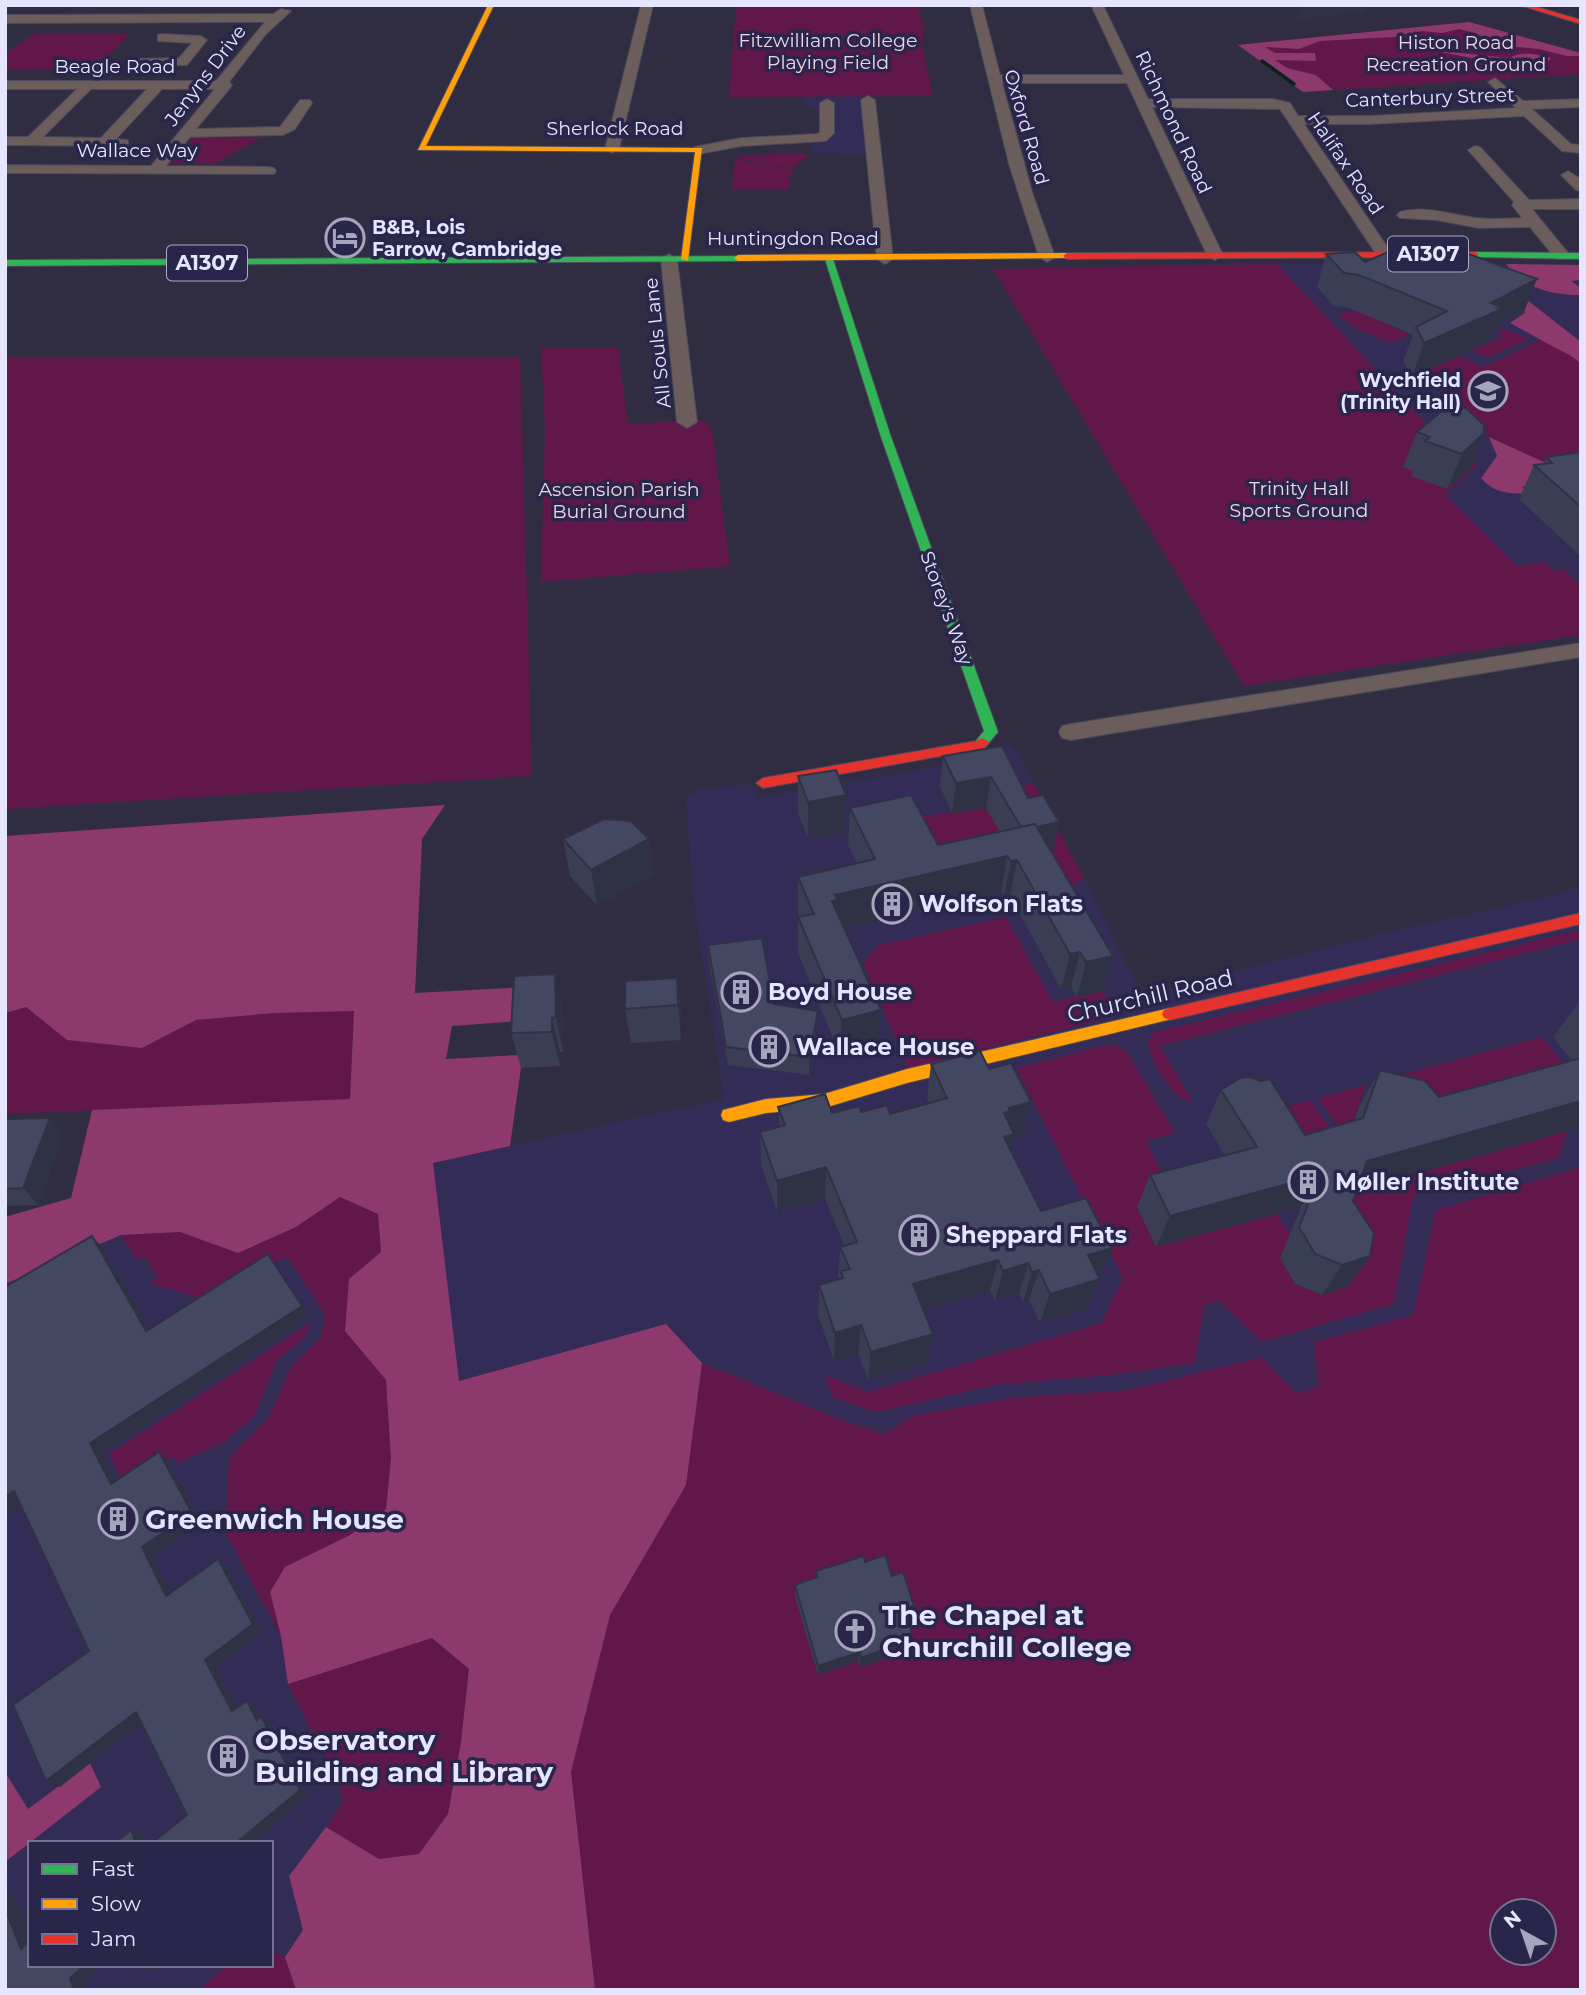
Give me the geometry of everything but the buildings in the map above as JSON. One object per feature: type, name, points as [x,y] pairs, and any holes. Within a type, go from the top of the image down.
[{"type":"street","name":"Sherlock Road","points":[[491,5],[421,148],[699,150],[677,259]]},
{"type":"street","points":[[612,149],[647,5]]},
{"type":"street","name":"Oxford Road","points":[[975,5],[1032,216],[1047,257]]},
{"type":"street","name":"Richmond Road","points":[[1097,5],[1215,255]]},
{"type":"street","points":[[1522,5],[1581,22]]},
{"type":"street","name":"Jenyns Drive","points":[[156,169],[225,85],[222,82],[270,21],[283,13],[174,19]]},
{"type":"street","points":[[5,19],[174,19]]},
{"type":"street","points":[[111,85],[174,19]]},
{"type":"street","points":[[132,63],[183,62],[201,40],[149,45]]},
{"type":"street","points":[[993,79],[1133,79]]},
{"type":"street","name":"Canterbury Street","points":[[1495,82],[1567,148],[1581,149]]},
{"type":"street","points":[[31,142],[88,85]]},
{"type":"street","points":[[105,142],[158,85]]},
{"type":"street","name":"Beagle Road","points":[[6,87],[225,85]]},
{"type":"street","points":[[868,100],[886,259]]},
{"type":"street","points":[[185,133],[283,131],[290,126],[305,103]]},
{"type":"street","points":[[699,150],[741,142],[821,138],[827,133],[827,103]]},
{"type":"street","name":"Halifax Road","points":[[1144,103],[1273,103],[1285,106],[1384,254]]},
{"type":"street","points":[[1523,109],[1581,103]]},
{"type":"street","name":"Canterbury Street","points":[[1294,120],[1370,120],[1523,109]]},
{"type":"street","points":[[5,141],[123,143]]},
{"type":"street","points":[[1475,150],[1562,256]]},
{"type":"street","name":"Wallace Way","points":[[5,169],[269,171]]},
{"type":"street","points":[[1568,175],[1581,187]]},
{"type":"street","points":[[1522,206],[1581,204]]},
{"type":"street","points":[[1405,215],[1436,215],[1479,223],[1532,222]]},
{"type":"street","name":"Huntingdon Road","points":[[5,263],[1384,254],[1581,256]]},
{"type":"street","name":"All Souls Lane","points":[[677,259],[687,422]]},
{"type":"street","name":"Storey's Way","points":[[763,783],[980,745],[991,732],[885,434],[830,259]]},
{"type":"street","points":[[1071,732],[1581,650]]},
{"type":"street","name":"Churchill Road","points":[[729,1115],[766,1106],[824,1101],[907,1076],[1581,918]]},
{"type":"shaded area","points":[[864,96],[868,154],[811,153],[819,130],[816,107],[805,107],[805,97]]},
{"type":"shaded area","name":"Wychfield (Trinity Hall)","points":[[1278,264],[1581,265],[1581,586],[1564,570],[1554,571],[1544,562],[1517,566],[1445,495],[1477,464],[1442,441]]},
{"type":"shaded area","points":[[1007,744],[1016,751],[1084,878],[1142,995],[1389,932],[1548,897],[1581,886],[1581,1990],[5,1990],[5,1246],[434,1162],[724,1099],[693,898],[686,797],[700,789],[751,784],[758,798],[986,758]]},
{"type":"green space","name":"Fitzwilliam College Playing Field","points":[[736,5],[918,5],[924,31],[921,42],[933,96],[729,97]]},
{"type":"green space","name":"Histon Road Recreation Ground","points":[[1469,22],[1581,53],[1581,74],[1303,92],[1238,45]]},
{"type":"green space","points":[[1469,22],[1581,53],[1581,56],[1498,45],[1475,33],[1459,29],[1442,33],[1422,31],[1394,37],[1320,41],[1299,49],[1265,47],[1275,53],[1315,53],[1316,61],[1275,60],[1287,68],[1316,75],[1333,90],[1303,92],[1238,45]]},
{"type":"green space","points":[[34,34],[130,34],[94,69],[5,69],[5,54]]},
{"type":"green space","points":[[1430,50],[1509,58],[1535,54],[1551,58],[1545,64],[1535,67],[1509,60],[1472,58]]},
{"type":"green space","points":[[262,137],[214,164],[171,164],[193,138]]},
{"type":"green space","points":[[808,155],[793,169],[732,157]]},
{"type":"green space","points":[[735,159],[793,170],[789,179],[790,189],[732,189]]},
{"type":"green space","name":"Trinity Hall Sports Ground","points":[[1277,264],[1442,441],[1454,441],[1477,465],[1445,495],[1517,566],[1544,562],[1554,571],[1564,569],[1581,586],[1581,635],[1244,686],[993,269]]},
{"type":"green space","points":[[1481,264],[1581,342],[1581,364],[1510,323],[1526,312],[1475,292]]},
{"type":"green space","points":[[1506,264],[1581,265],[1581,280],[1571,281],[1581,288],[1581,295],[1560,294],[1530,285],[1513,273]]},
{"type":"green space","points":[[1354,311],[1410,334],[1391,343],[1356,329],[1337,314]]},
{"type":"green space","points":[[1503,328],[1529,339],[1488,358],[1471,351],[1504,335],[1497,332]]},
{"type":"green space","points":[[1540,340],[1561,348],[1581,364],[1581,457],[1547,464],[1489,437],[1422,373],[1459,356],[1483,367]]},
{"type":"green space","name":"Ascension Parish Burial Ground","points":[[618,347],[628,424],[704,420],[712,431],[730,566],[541,582],[545,431],[541,348]]},
{"type":"green space","points":[[520,357],[532,776],[5,809],[5,358]]},
{"type":"green space","points":[[1489,437],[1581,479],[1522,487],[1529,494],[1497,490],[1481,478],[1497,456]]},
{"type":"green space","points":[[1033,782],[1084,878],[1061,892],[1040,855],[1052,852],[1035,823],[990,833],[996,845],[935,860],[915,817],[1003,805],[1005,794]]},
{"type":"green space","points":[[445,805],[422,839],[415,993],[547,986],[521,1021],[452,1026],[446,1059],[519,1055],[521,1068],[510,1146],[433,1163],[459,1381],[666,1324],[702,1363],[686,1485],[610,1615],[571,1772],[595,1990],[296,1990],[285,1957],[303,1930],[289,1876],[326,1827],[379,1859],[419,1854],[448,1814],[461,1742],[469,1669],[432,1638],[288,1684],[281,1636],[270,1592],[285,1567],[350,1535],[386,1509],[391,1458],[386,1380],[345,1331],[349,1279],[381,1252],[378,1214],[340,1197],[296,1227],[238,1253],[180,1232],[121,1235],[5,1284],[5,1217],[71,1198],[92,1110],[350,1099],[354,1011],[275,1013],[196,1020],[142,1048],[67,1040],[26,1007],[5,1013],[5,836]]},
{"type":"green space","points":[[1006,917],[1053,1002],[1103,991],[1114,1010],[1105,1019],[908,1068],[863,963],[878,945]]},
{"type":"green space","points":[[1581,930],[1581,942],[1578,940],[1160,1046],[1193,1102],[1176,1094],[1162,1078],[1152,1058],[1148,1040],[1154,1032]]},
{"type":"green space","points":[[26,1007],[67,1040],[142,1048],[196,1020],[354,1010],[350,1099],[5,1114],[5,1013]]},
{"type":"green space","points":[[1542,1037],[1574,1077],[1410,1122],[1384,1079]]},
{"type":"green space","points":[[1116,1045],[1127,1052],[1175,1133],[1146,1141],[1174,1195],[1277,1213],[1290,1235],[1347,1193],[1567,1131],[1558,1158],[1413,1196],[1394,1304],[1261,1342],[1219,1301],[1204,1305],[1195,1363],[1110,1375],[995,1385],[876,1412],[833,1398],[825,1375],[868,1392],[1101,1323],[1123,1278],[1016,1068],[1102,1046]]},
{"type":"green space","points":[[1366,1085],[1347,1140],[1318,1098]]},
{"type":"green space","points":[[1311,1100],[1339,1142],[1292,1155],[1265,1112]]},
{"type":"green space","points":[[1581,1167],[1581,1990],[595,1990],[571,1772],[610,1615],[686,1485],[702,1363],[841,1420],[884,1434],[912,1416],[1010,1398],[1129,1390],[1261,1357],[1296,1393],[1319,1386],[1314,1342],[1413,1315],[1436,1210]]},
{"type":"green space","points":[[340,1197],[378,1214],[381,1252],[349,1279],[345,1331],[386,1380],[391,1458],[386,1509],[350,1535],[285,1567],[270,1592],[281,1636],[226,1534],[229,1458],[269,1416],[292,1365],[321,1337],[325,1315],[288,1258],[280,1260],[211,1301],[149,1283],[158,1277],[144,1256],[137,1260],[121,1235],[180,1232],[238,1253],[296,1227]]},
{"type":"green space","points":[[311,1322],[305,1337],[277,1360],[254,1417],[223,1442],[178,1463],[173,1456],[126,1487],[109,1454]]},
{"type":"green space","points":[[431,1638],[469,1669],[461,1742],[448,1814],[419,1854],[379,1859],[326,1827],[343,1801],[340,1787],[288,1684]]},
{"type":"green space","points":[[90,1763],[101,1787],[32,1841],[28,1841],[28,1844],[5,1862],[5,1772],[28,1809]]},
{"type":"green space","points":[[273,1952],[285,1957],[296,1990],[200,1990],[225,1967],[273,1967]]},
{"type":"waterway","points":[[1262,61],[1294,84]]},
{"type":"traffic: fast","points":[[1475,255],[1581,256]]},
{"type":"traffic: fast","points":[[5,263],[738,258]]},
{"type":"traffic: fast","points":[[829,259],[885,434],[991,732],[982,742]]},
{"type":"traffic: slow","points":[[491,5],[421,148],[699,150],[685,259]]},
{"type":"traffic: slow","points":[[738,258],[1067,256]]},
{"type":"traffic: slow","points":[[729,1115],[766,1106],[824,1101],[907,1076],[1170,1014]]},
{"type":"traffic: jam","points":[[1522,5],[1581,22]]},
{"type":"traffic: jam","points":[[1067,256],[1475,255]]},
{"type":"traffic: jam","points":[[763,783],[980,745],[982,742]]},
{"type":"traffic: jam","points":[[1170,1014],[1581,918]]},
{"type":"place","name":"B&B, Lois Farrow, Cambridge","points":[[345,238]]},
{"type":"place","name":"Wychfield (Trinity Hall)","points":[[1488,391]]},
{"type":"place","name":"Wolfson Flats","points":[[892,904]]},
{"type":"place","name":"Boyd House","points":[[741,992]]},
{"type":"place","name":"Wallace House","points":[[769,1047]]},
{"type":"place","name":"Møller Institute","points":[[1308,1182]]},
{"type":"place","name":"Sheppard Flats","points":[[919,1235]]},
{"type":"place","name":"Greenwich House","points":[[118,1519]]},
{"type":"place","name":"The Chapel at Churchill College","points":[[855,1631]]},
{"type":"place","name":"Observatory Building and Library","points":[[228,1756]]}]
